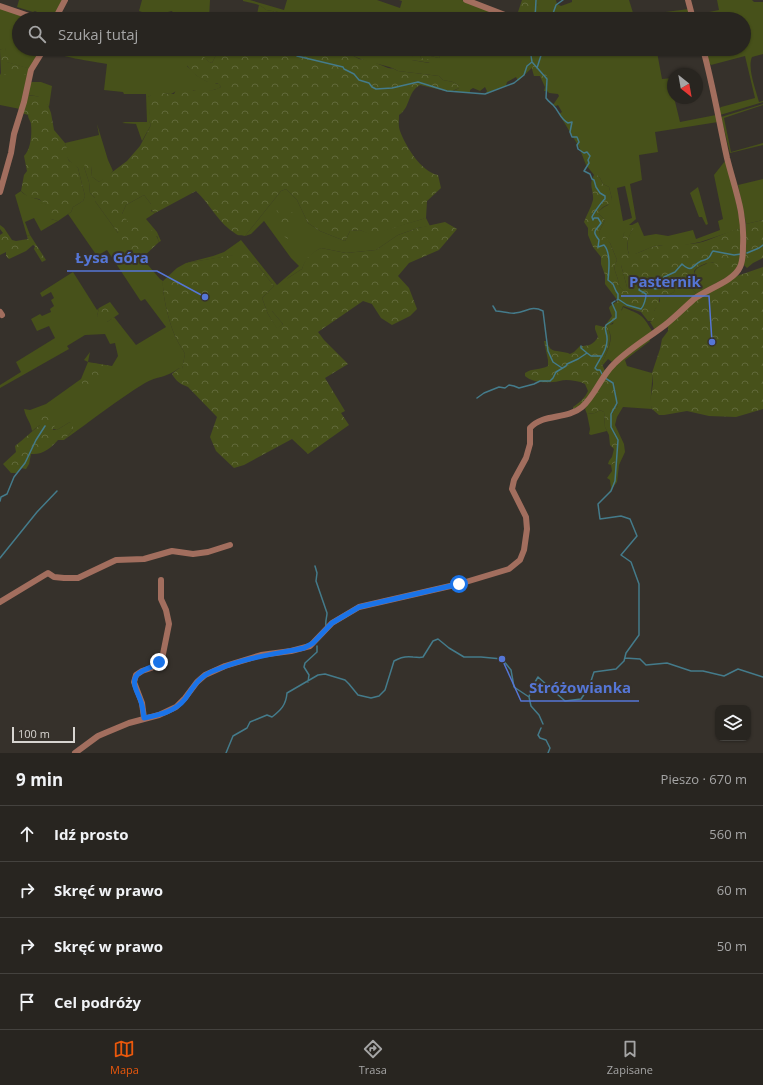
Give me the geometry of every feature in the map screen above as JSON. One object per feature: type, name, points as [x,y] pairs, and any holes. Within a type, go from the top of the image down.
[{"type":"street","points":[[59,12],[66,0]]},
{"type":"street","points":[[466,0],[497,12]]},
{"type":"street","points":[[688,0],[692,12]]},
{"type":"street","points":[[0,6],[18,12]]},
{"type":"street","points":[[0,192],[11,152],[14,134],[20,119],[31,70],[40,56]]},
{"type":"street","points":[[75,753],[98,736],[144,718],[159,715],[176,707],[185,698],[196,682],[205,675],[226,666],[261,655],[310,646],[332,623],[359,607],[459,584],[495,574],[509,569],[520,560],[524,550],[527,529],[526,517],[512,489],[514,480],[526,458],[530,444],[530,428],[534,423],[539,421],[566,415],[580,409],[588,401],[608,370],[621,357],[664,325],[701,294],[734,276],[740,267],[744,234],[741,208],[728,159],[705,56]]},
{"type":"street","points":[[0,602],[48,573],[54,577],[78,578],[116,560],[144,559],[172,551],[193,554],[208,552],[230,545]]},
{"type":"street","points":[[144,718],[142,703],[134,682],[136,675],[151,668],[159,662],[163,654],[169,624],[166,610],[161,599],[161,580]]},
{"type":"green space","points":[[19,0],[63,0],[56,12],[33,12],[17,7]]},
{"type":"green space","points":[[142,0],[210,0],[209,12],[139,11]]},
{"type":"green space","points":[[250,0],[284,10],[287,0],[377,0],[400,8],[402,1],[399,0],[462,0],[495,12],[278,12],[266,10],[259,5],[243,1]]},
{"type":"green space","points":[[522,0],[535,0],[538,6],[539,12],[518,12]]},
{"type":"green space","points":[[535,0],[556,0],[557,4],[561,6],[572,2],[572,0],[629,0],[633,12],[536,12],[538,6]]},
{"type":"green space","points":[[717,0],[752,0],[754,2],[763,2],[763,54],[752,57],[751,67],[752,79],[759,102],[763,102],[720,115],[719,109],[721,107],[755,98],[745,56],[751,56],[751,12],[709,12],[719,10]]},
{"type":"green space","points":[[259,5],[266,10],[278,12],[258,12]]},
{"type":"green space","points":[[0,8],[12,12],[12,56],[37,56],[20,109],[0,105],[0,73],[1,75],[21,75],[27,68],[6,62],[5,48],[0,50]]},
{"type":"green space","points":[[689,9],[690,12],[665,12]]},
{"type":"green space","points":[[5,47],[6,51],[10,52],[12,57],[7,62],[28,68],[29,70],[27,75],[1,75],[0,50]]},
{"type":"green space","points":[[65,56],[216,56],[212,63],[206,59],[187,66],[196,75],[206,81],[219,84],[221,87],[211,91],[179,90],[171,94],[157,94],[148,97],[150,111],[149,120],[151,125],[142,141],[136,124],[122,123],[147,122],[146,94],[124,94],[123,92],[104,90],[107,64]]},
{"type":"green space","points":[[216,56],[354,56],[398,71],[439,76],[443,80],[453,82],[459,86],[459,88],[450,92],[420,85],[411,95],[406,108],[399,115],[399,129],[414,157],[426,169],[438,175],[441,188],[427,201],[426,218],[371,235],[360,230],[350,231],[345,241],[320,231],[308,223],[297,200],[286,189],[281,191],[245,236],[237,235],[230,230],[196,191],[155,213],[151,210],[151,204],[144,195],[126,205],[122,214],[129,223],[118,233],[95,201],[95,198],[90,193],[89,182],[84,167],[86,160],[90,161],[92,166],[91,176],[99,182],[127,161],[140,146],[151,125],[148,119],[150,112],[148,97],[157,91],[167,94],[174,94],[176,90],[188,89],[189,87],[192,88],[193,91],[214,90],[221,87],[217,83],[212,84],[197,76],[186,63],[194,58],[204,57],[212,63]]},
{"type":"green space","points":[[354,56],[412,56],[412,60],[429,63],[431,61],[421,58],[420,56],[439,58],[440,56],[658,56],[662,79],[667,79],[667,104],[676,104],[680,122],[716,115],[718,122],[655,132],[658,152],[639,155],[642,180],[630,184],[636,219],[629,225],[638,222],[644,236],[656,234],[668,236],[693,230],[696,239],[720,230],[718,221],[723,219],[714,175],[725,161],[731,176],[742,232],[739,229],[700,242],[685,245],[662,245],[652,247],[633,255],[629,254],[628,245],[630,234],[633,229],[624,233],[621,265],[627,290],[624,291],[619,285],[615,268],[617,260],[610,243],[599,234],[605,220],[599,214],[599,211],[608,205],[612,199],[609,187],[603,184],[600,178],[597,175],[594,175],[586,165],[579,147],[559,114],[562,112],[558,105],[553,105],[559,96],[558,94],[544,91],[545,87],[548,86],[547,78],[535,65],[518,81],[516,77],[507,82],[506,86],[486,93],[487,91],[485,87],[480,91],[473,88],[470,92],[452,92],[459,88],[459,86],[453,82],[443,80],[439,76],[398,71],[393,68],[362,60]],"holes":[[[625,186],[632,218],[623,221],[617,188]]]},
{"type":"green space","points":[[412,56],[420,56],[421,58],[437,61],[437,64],[412,60],[410,58]]},
{"type":"green space","points":[[707,56],[745,56],[711,65]]},
{"type":"green space","points":[[533,65],[536,65],[544,71],[548,79],[548,86],[545,87],[540,76],[534,76],[532,69]]},
{"type":"green space","points":[[32,82],[41,82],[52,86],[49,107],[40,97],[26,95],[29,84]]},
{"type":"green space","points":[[26,95],[43,97],[46,100],[51,113],[54,130],[65,143],[69,161],[75,164],[78,168],[85,196],[83,201],[73,207],[71,212],[58,221],[51,219],[45,214],[46,205],[39,199],[28,197],[21,191],[24,175],[27,171],[24,156],[30,145],[31,132],[31,123],[28,115],[22,113]]},
{"type":"green space","points":[[763,104],[724,118],[731,152],[763,143],[763,145],[730,153],[721,117]]},
{"type":"green space","points":[[97,124],[113,171],[108,177],[99,182],[91,176],[92,166],[84,167],[89,182],[90,193],[95,198],[95,201],[118,233],[122,214],[126,205],[144,195],[151,204],[151,211],[155,213],[146,219],[157,232],[161,241],[159,242],[157,236],[132,252],[142,258],[163,281],[165,302],[169,319],[174,334],[185,354],[182,370],[179,368],[170,374],[145,383],[114,403],[64,440],[73,430],[70,422],[57,430],[40,425],[32,431],[24,409],[30,410],[46,404],[81,379],[88,362],[112,366],[118,356],[115,343],[110,344],[105,334],[85,335],[67,346],[69,349],[0,388],[0,385],[21,372],[16,362],[55,338],[49,326],[37,331],[31,319],[40,314],[42,316],[51,312],[50,309],[54,306],[51,300],[54,298],[51,292],[42,297],[40,293],[73,272],[97,310],[99,308],[97,316],[102,321],[107,322],[114,317],[136,345],[166,327],[145,299],[140,300],[107,250],[97,256],[68,214],[71,212],[73,207],[83,201],[85,196],[78,168],[70,162],[67,157],[65,143],[99,135]]},
{"type":"green space","points":[[594,175],[597,175],[603,184],[609,187],[612,199],[611,203],[599,211],[599,214],[605,220],[599,234],[605,237],[610,243],[617,260],[615,268],[619,285],[624,291],[627,290],[627,287],[620,256],[624,233],[632,225],[634,227],[629,237],[629,254],[635,254],[658,246],[698,243],[739,229],[742,232],[742,248],[739,265],[729,269],[719,269],[713,262],[695,269],[694,278],[701,283],[702,291],[697,294],[693,290],[690,280],[675,289],[674,292],[661,295],[659,298],[659,304],[654,311],[654,319],[652,321],[648,321],[641,312],[623,306],[620,313],[615,313],[616,320],[607,327],[610,341],[602,364],[605,371],[583,404],[573,409],[573,407],[582,400],[588,391],[585,384],[578,381],[568,380],[538,382],[525,376],[525,373],[548,366],[544,341],[546,341],[552,350],[570,354],[580,346],[588,345],[594,342],[598,337],[595,326],[604,327],[612,316],[609,308],[610,306],[618,301],[605,284],[605,275],[601,264],[601,257],[593,247],[588,235],[588,228],[584,222],[593,200],[591,182]]},
{"type":"green space","points":[[763,179],[763,220],[746,224],[738,185]]},
{"type":"green space","points":[[698,187],[708,224],[706,225],[702,217],[699,217],[690,193]]},
{"type":"green space","points":[[286,189],[297,200],[308,223],[320,231],[345,241],[350,231],[360,230],[371,234],[426,218],[430,226],[418,228],[398,235],[376,250],[346,253],[321,248],[317,250],[307,259],[302,269],[288,278],[272,311],[283,324],[277,329],[268,314],[262,298],[274,286],[255,262],[236,255],[186,263],[224,252],[241,240],[277,285],[299,266],[291,258],[264,221],[251,234],[245,236],[281,191]]},
{"type":"green space","points":[[21,191],[27,196],[38,199],[44,203],[48,208],[51,219],[58,221],[41,231],[34,218],[25,222],[30,235],[27,236],[15,195]]},
{"type":"green space","points":[[284,206],[287,206],[296,217],[291,223],[290,237],[287,239],[278,226],[273,222],[272,217],[278,213],[276,209],[285,212]]},
{"type":"green space","points":[[763,220],[763,258],[747,268],[744,265],[746,224]]},
{"type":"green space","points":[[139,222],[146,225],[156,235],[159,242],[142,258],[129,249],[120,235],[130,225]]},
{"type":"green space","points":[[445,222],[457,229],[439,250],[409,263],[398,276],[409,288],[417,309],[410,316],[392,325],[381,318],[372,304],[363,301],[318,332],[348,364],[325,378],[345,411],[341,413],[349,425],[308,454],[292,439],[244,465],[234,468],[216,451],[210,437],[217,417],[188,387],[178,382],[172,374],[179,368],[182,369],[185,354],[174,334],[169,319],[165,302],[163,281],[177,268],[186,263],[245,253],[255,262],[274,286],[262,298],[268,314],[277,328],[283,324],[272,311],[268,302],[288,278],[302,269],[309,256],[314,252],[321,248],[346,253],[376,250],[398,235],[418,228]]},
{"type":"green space","points":[[0,225],[4,228],[12,240],[16,241],[28,239],[27,236],[30,235],[46,260],[42,262],[34,249],[35,246],[33,245],[26,251],[9,259],[6,256],[6,252],[0,255],[0,235],[3,233],[0,229]]},
{"type":"green space","points":[[709,262],[739,265],[734,273],[702,291],[698,280],[694,278],[694,274],[696,269]]},
{"type":"green space","points":[[763,267],[763,409],[736,417],[709,416],[687,411],[659,415],[652,409],[650,402],[653,384],[652,373],[662,339],[668,331],[668,324],[693,302],[737,276]]},
{"type":"green space","points":[[690,280],[693,290],[697,294],[655,330],[650,322],[652,321],[654,311],[660,301],[659,297],[661,295],[674,292],[675,289]]},
{"type":"green space","points":[[110,302],[119,314],[107,322],[100,322],[97,316],[99,308]]},
{"type":"green space","points":[[623,307],[637,313],[643,318],[649,325],[652,332],[612,362],[608,359],[603,365],[602,364],[608,350],[611,336],[607,327],[613,324],[615,313],[622,310]]},
{"type":"green space","points":[[649,339],[650,341],[625,360],[627,366],[652,373],[652,409],[623,407],[617,417],[615,425],[624,444],[625,452],[619,465],[617,482],[608,494],[611,488],[610,480],[607,478],[612,471],[611,465],[615,463],[618,448],[618,441],[615,431],[612,429],[610,419],[618,406],[614,383],[605,376],[613,367]]},
{"type":"green space","points":[[90,352],[88,362],[84,360]]},
{"type":"green space","points":[[92,363],[110,366],[102,379],[94,387],[89,388],[85,387],[81,382],[82,379],[91,380]]},
{"type":"green space","points":[[605,376],[614,383],[618,406],[610,419],[612,429],[616,434],[618,445],[615,463],[611,465],[608,464],[614,449],[610,445],[609,435],[605,427],[604,412],[600,410],[595,413],[587,414],[585,409]]},
{"type":"green space","points":[[600,410],[604,412],[605,427],[607,431],[591,435],[589,434],[590,429],[587,414],[595,413]]},
{"type":"green space","points":[[46,414],[53,418],[55,425],[53,430],[57,430],[70,422],[73,424],[73,430],[64,440],[58,440],[53,446],[46,450],[31,454],[29,464],[26,469],[21,468],[16,473],[11,473],[3,464],[16,452],[15,446],[40,425],[37,419],[41,415]]},
{"type":"waterway","points":[[535,12],[536,0]]},
{"type":"waterway","points":[[554,12],[556,5],[563,0]]},
{"type":"waterway","points":[[297,56],[343,67],[354,74],[359,80],[369,83],[376,89],[392,88],[418,82],[447,91],[485,94],[514,83],[524,75],[527,66],[532,62],[547,79],[546,98],[555,107],[563,119],[568,123],[572,122],[570,132],[572,137],[577,137],[579,142],[577,145],[578,149],[584,153],[587,152],[590,156],[588,160],[589,163],[584,171],[590,174],[600,193],[605,196],[605,199],[592,217],[593,220],[594,218],[598,218],[601,223],[596,229],[595,234],[599,240],[598,247],[604,245],[608,252],[608,280],[613,284],[618,294],[618,299]]},
{"type":"waterway","points":[[531,56],[532,62]]},
{"type":"waterway","points":[[537,68],[541,56]]},
{"type":"waterway","points":[[747,253],[763,245]]},
{"type":"waterway","points":[[617,300],[618,299],[627,305],[641,309],[645,302],[646,294],[639,290],[640,287],[651,283],[655,289],[659,288],[664,277],[675,272],[682,264],[688,268],[692,268],[701,261],[706,260],[713,251],[734,255],[741,254]]},
{"type":"waterway","points":[[602,374],[600,370],[595,368],[606,346],[606,325],[616,318],[616,312],[612,303],[615,301]]},
{"type":"waterway","points":[[493,306],[496,311],[511,313],[532,309],[539,309],[543,311],[548,351],[553,362],[562,368]]},
{"type":"waterway","points":[[581,346],[581,348],[587,353]]},
{"type":"waterway","points":[[477,398],[484,393],[499,387],[505,388],[509,385],[519,388],[540,381],[550,381],[556,372],[587,353],[591,356],[602,356]]},
{"type":"waterway","points":[[226,753],[233,736],[247,728],[250,722],[267,715],[272,717],[278,712],[286,701],[287,693],[318,675],[325,674],[345,680],[358,695],[371,698],[379,696],[385,690],[394,661],[406,657],[423,657],[433,641],[438,639],[464,657],[502,659],[511,670],[514,687],[529,697],[531,689],[538,677],[565,701],[581,699],[589,687],[594,672],[616,669],[624,661],[626,653],[639,635],[639,584],[631,562],[621,555],[637,536],[630,519],[621,516],[600,519],[598,504],[611,491],[615,481],[618,440],[611,427],[611,414],[617,403],[613,383],[605,378]]},
{"type":"waterway","points":[[0,501],[1,497],[7,494],[14,477],[25,463],[36,440],[45,426]]},
{"type":"waterway","points":[[0,558],[37,512],[57,491]]},
{"type":"waterway","points":[[315,566],[317,573],[316,581],[327,613],[326,626]]},
{"type":"waterway","points":[[308,682],[309,675],[304,667],[305,663],[317,652],[317,646]]},
{"type":"waterway","points":[[625,658],[640,659],[646,665],[667,663],[691,671],[703,671],[724,676],[738,669],[763,677]]},
{"type":"waterway","points":[[529,697],[531,706],[539,715],[543,724]]},
{"type":"waterway","points":[[541,728],[538,735],[540,738],[546,740],[550,748],[548,753]]},
{"type":"place","name":"Łysa Góra","points":[[205,297]]},
{"type":"place","name":"Pasternik","points":[[712,342]]},
{"type":"place","name":"Stróżowianka","points":[[502,659]]},
{"type":"route","points":[[159,662],[156,666],[136,675],[134,682],[142,703],[144,718],[159,715],[176,707],[185,698],[196,682],[205,675],[226,666],[261,655],[291,651],[310,646],[332,623],[359,607],[459,584]]}]
